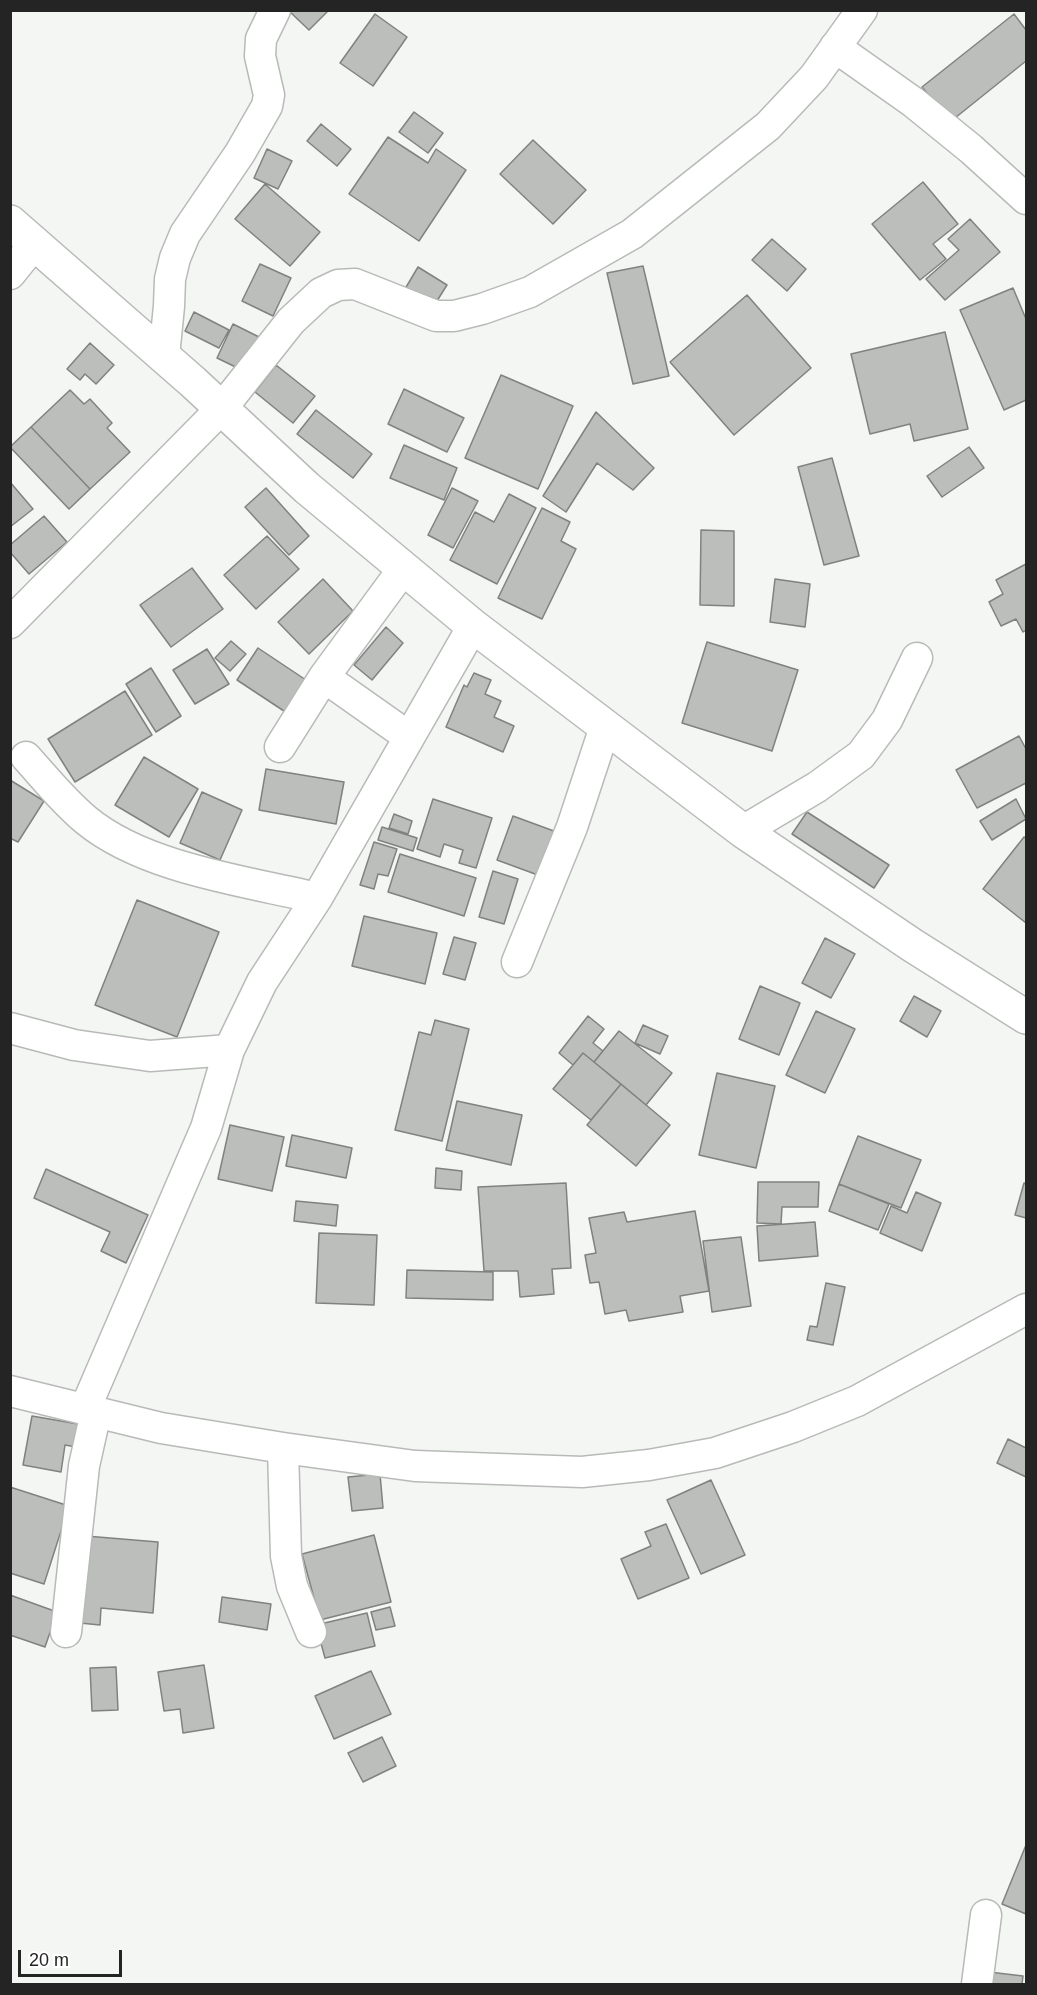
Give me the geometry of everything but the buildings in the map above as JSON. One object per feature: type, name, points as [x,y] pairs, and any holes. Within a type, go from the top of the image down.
[{"type":"main road","points":[[10,222],[164,356],[307,488],[473,626],[744,831],[912,945],[1026,1017]]},
{"type":"street","points":[[164,356],[170,279],[175,258],[185,234],[240,153],[267,106],[269,95],[260,56],[261,39],[275,10]]},
{"type":"street","points":[[10,623],[222,408],[291,321],[321,293],[338,285],[356,284],[436,316],[454,316],[530,292],[632,234],[768,126],[814,77],[862,10]]},
{"type":"street","points":[[835,47],[913,102],[971,149],[1026,199]]},
{"type":"street","points":[[10,274],[35,243]]},
{"type":"street","points":[[280,747],[324,677],[404,568]]},
{"type":"street","points":[[66,1632],[90,1411],[206,1128],[229,1050],[262,982],[317,898],[473,626]]},
{"type":"street","points":[[744,831],[817,787],[861,755],[887,720],[917,658]]},
{"type":"street","points":[[324,677],[409,737]]},
{"type":"street","points":[[517,962],[572,827],[605,728]]},
{"type":"street","points":[[26,757],[86,820],[122,843],[178,866],[317,898]]},
{"type":"street","points":[[10,1028],[74,1045],[150,1056],[229,1050]]},
{"type":"street","points":[[10,1391],[161,1428],[283,1448],[415,1466],[582,1472],[649,1465],[715,1453],[793,1427],[857,1401],[1026,1309]]},
{"type":"street","points":[[283,1448],[286,1556],[292,1586],[310,1632]]},
{"type":"street","points":[[977,1984],[986,1915]]}]
